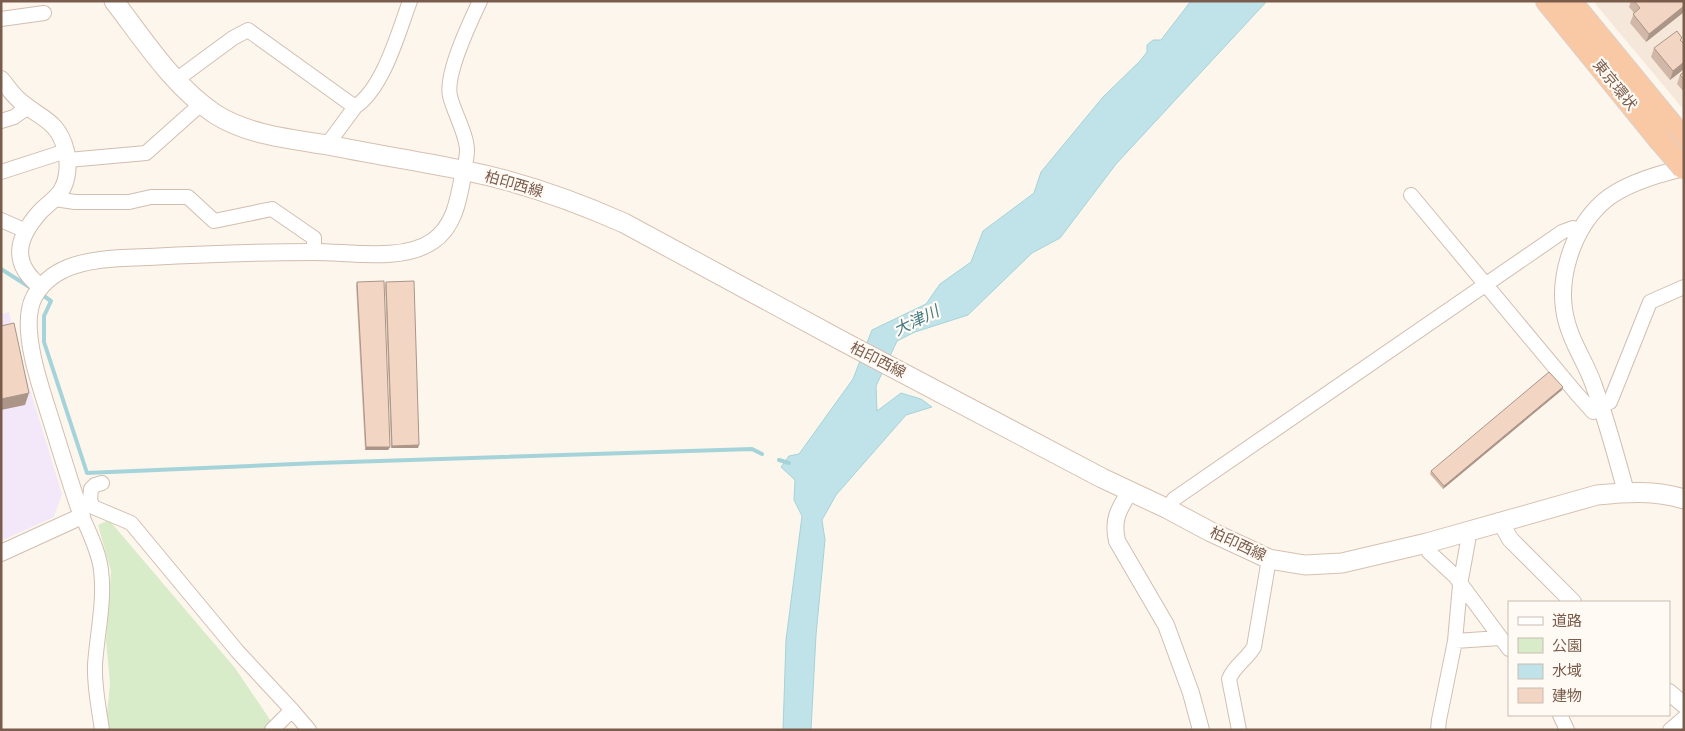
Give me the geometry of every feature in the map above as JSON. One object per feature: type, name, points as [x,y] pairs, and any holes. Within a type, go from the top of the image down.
[{"type":"highway","name":"東京環状","points":[[1547,1],[1674,138]]},
{"type":"highway","name":"東京環状","points":[[1570,1],[1674,138],[1684,168]]},
{"type":"main road","name":"柏印西線","points":[[114,1],[176,80],[201,104],[230,123],[271,135],[464,170],[532,188],[624,223],[1102,478],[1269,559],[1305,565],[1342,563],[1427,543],[1597,495],[1626,492],[1657,493],[1684,498]]},
{"type":"street","points":[[327,145],[378,80],[410,1]]},
{"type":"street","points":[[102,730],[95,668],[101,601],[101,569],[89,532],[85,510],[49,414],[30,343],[30,308],[35,296],[47,280],[63,270],[119,258],[314,252],[394,253],[421,248],[434,240],[452,219],[458,202],[467,152],[465,140],[449,94],[449,83],[465,31],[480,1]]},
{"type":"street","points":[[1,19],[44,13]]},
{"type":"street","points":[[176,80],[232,38],[248,30],[355,107]]},
{"type":"street","points":[[1,80],[18,99],[56,127],[67,155],[66,180],[61,191],[41,211],[26,231],[19,250],[20,259],[26,273],[40,287]]},
{"type":"street","points":[[1,172],[67,155],[146,153],[201,104]]},
{"type":"street","points":[[1,121],[14,116],[28,107]]},
{"type":"street","points":[[1626,492],[1602,407],[1590,375],[1572,342],[1563,307],[1566,269],[1572,248],[1580,232],[1591,214],[1605,200],[1632,185],[1662,173],[1684,168]]},
{"type":"street","points":[[1411,195],[1486,284],[1538,350],[1593,412],[1610,402],[1650,302],[1684,287]]},
{"type":"street","points":[[54,199],[75,202],[130,202],[151,197],[188,197],[214,221],[272,209],[314,238],[314,252]]},
{"type":"street","points":[[1,220],[26,231]]},
{"type":"street","points":[[1168,509],[1174,499],[1562,232],[1573,228],[1580,232]]},
{"type":"street","points":[[1,553],[85,510],[90,500],[91,489],[95,485],[102,483]]},
{"type":"street","points":[[1130,491],[1118,510],[1115,520],[1117,541],[1166,625],[1192,693],[1202,730]]},
{"type":"street","points":[[85,510],[131,523],[238,652],[309,730]]},
{"type":"street","points":[[1500,521],[1510,540],[1572,601]]},
{"type":"street","points":[[1438,730],[1438,720],[1455,641],[1460,585],[1468,541],[1466,532]]},
{"type":"street","points":[[1427,543],[1430,552],[1448,569],[1504,644]]},
{"type":"street","points":[[1239,730],[1229,679],[1231,673],[1254,647],[1269,559]]},
{"type":"street","points":[[1455,641],[1504,644]]},
{"type":"street","points":[[1670,693],[1684,705]]},
{"type":"street","points":[[272,730],[292,710]]},
{"type":"street","points":[[1560,716],[1567,730]]},
{"type":"street","points":[[1670,730],[1684,718]]},
{"type":"shaded area","points":[[1593,1],[1684,1],[1684,110]]},
{"type":"shaded area","points":[[9,312],[17,347],[62,494],[54,517],[1,541],[1,314]]},
{"type":"green space","points":[[109,520],[235,668],[277,730],[109,730],[107,714],[110,683],[106,641],[111,571],[98,525]]},
{"type":"water","name":"大津川","points":[[1191,1],[1267,1],[1116,164],[1060,238],[1032,253],[968,315],[915,332],[897,341],[876,386],[877,411],[901,393],[921,399],[932,407],[906,415],[836,495],[822,520],[825,540],[816,635],[811,730],[783,730],[786,640],[802,516],[794,500],[795,480],[781,467],[789,456],[799,454],[853,379],[872,330],[926,304],[940,284],[971,262],[983,231],[1034,193],[1041,172],[1103,97],[1140,61],[1147,52],[1147,45],[1153,40],[1161,40]]},
{"type":"building","points":[[1634,1],[1684,1],[1684,6],[1649,34],[1633,14],[1640,8]]},
{"type":"building","points":[[1677,31],[1682,38],[1680,40],[1684,44],[1684,62],[1673,71],[1654,48]]},
{"type":"building","points":[[384,281],[390,447],[366,447],[357,282]]},
{"type":"building","points":[[414,281],[419,445],[392,446],[386,282]]},
{"type":"building","points":[[14,323],[29,393],[1,399],[1,326]]},
{"type":"building","points":[[1549,372],[1563,387],[1444,486],[1431,471]]},
{"type":"waterway","points":[[1,269],[31,288]]},
{"type":"waterway","points":[[41,294],[51,301],[44,316],[44,342],[87,473],[318,463],[752,449],[762,454]]},
{"type":"waterway","points":[[779,460],[789,463]]}]
